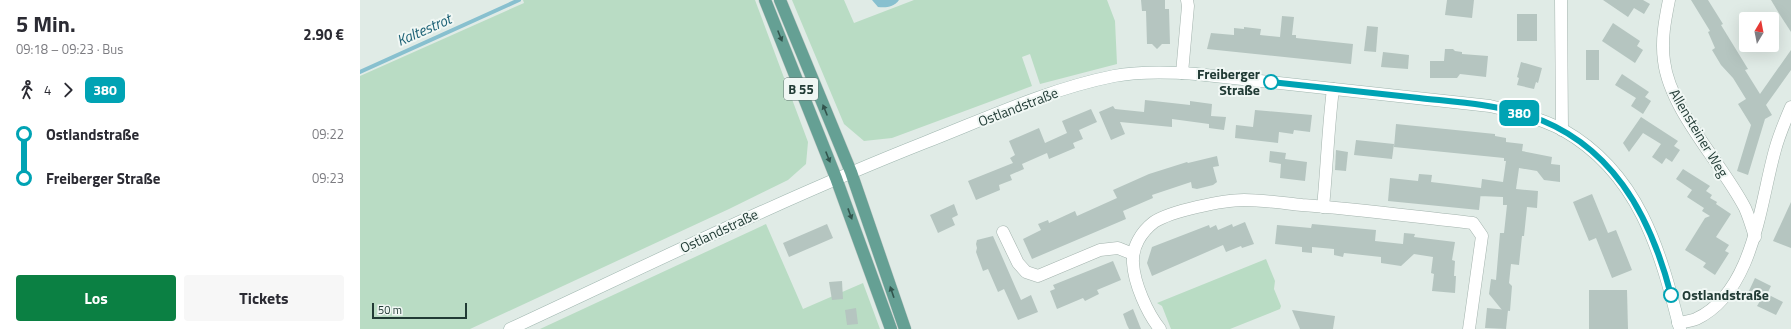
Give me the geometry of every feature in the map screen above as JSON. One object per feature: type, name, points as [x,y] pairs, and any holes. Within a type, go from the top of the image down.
[{"type":"main road","name":"B 55","points":[[765,0],[836,178],[891,329]]},
{"type":"main road","name":"B 55","points":[[780,0],[851,172],[905,329]]},
{"type":"street","points":[[1182,73],[1188,6],[1187,0]]},
{"type":"street","points":[[1561,0],[1562,130]]},
{"type":"street","name":"Allensteiner Weg","points":[[1669,0],[1662,40],[1664,62],[1670,84],[1680,106],[1745,208],[1755,237]]},
{"type":"street","name":"Ostlandstraße","points":[[510,329],[836,178],[1041,97],[1078,85],[1116,76],[1149,73],[1182,73],[1490,106],[1527,115],[1562,130],[1590,148],[1616,174],[1637,206],[1652,234],[1664,267],[1679,326]]},
{"type":"street","points":[[1323,207],[1327,167],[1327,142],[1333,89]]},
{"type":"street","points":[[1679,326],[1695,319],[1715,307],[1731,287],[1741,270],[1755,237],[1775,149],[1791,107]]},
{"type":"street","points":[[1160,329],[1153,320],[1134,275],[1132,254],[1141,235],[1154,222],[1182,211],[1207,205],[1244,200],[1473,223],[1482,236],[1469,329]]},
{"type":"street","points":[[1003,232],[1018,263],[1026,272],[1038,276],[1100,250],[1118,248],[1132,254]]},
{"type":"green space","points":[[523,0],[755,0],[808,142],[806,164],[788,180],[729,209],[470,329],[360,329],[360,76],[524,3]]},
{"type":"green space","points":[[792,0],[844,0],[854,23],[914,0],[1107,0],[1115,21],[1117,64],[1040,84],[1030,54],[1022,57],[1032,86],[892,138],[864,141],[844,124]]},
{"type":"green space","points":[[766,224],[803,309],[863,283],[880,329],[540,329]]},
{"type":"green space","points":[[1266,259],[1275,281],[1274,289],[1281,306],[1280,309],[1230,329],[1171,329],[1162,306],[1157,303]]},
{"type":"water","points":[[872,0],[899,0],[892,6],[878,7]]},
{"type":"building","points":[[1141,0],[1165,0],[1165,9],[1169,9],[1170,44],[1162,44],[1157,49],[1152,44],[1147,44],[1146,11],[1142,11]]},
{"type":"building","points":[[1447,0],[1474,0],[1472,18],[1445,15]]},
{"type":"building","points":[[1603,0],[1643,0],[1650,4],[1644,14],[1634,8],[1628,17]]},
{"type":"building","points":[[1691,0],[1708,0],[1723,24],[1721,25],[1748,69],[1745,70],[1760,94],[1791,50],[1791,70],[1766,105],[1772,115],[1765,119],[1748,175],[1737,171],[1751,125],[1738,104],[1746,99],[1733,78],[1721,65],[1712,50],[1715,48],[1708,32],[1710,31]]},
{"type":"building","points":[[1771,0],[1791,0],[1791,32],[1779,12]]},
{"type":"building","points":[[1517,14],[1537,14],[1537,41],[1517,41]]},
{"type":"building","points":[[1282,16],[1294,17],[1292,35],[1296,35],[1296,38],[1353,44],[1351,64],[1207,49],[1211,33],[1234,35],[1234,28],[1244,29],[1244,27],[1261,29],[1260,35],[1280,37]]},
{"type":"building","points":[[1613,23],[1640,41],[1637,46],[1643,50],[1635,63],[1602,41]]},
{"type":"building","points":[[1367,26],[1378,27],[1376,52],[1364,51]]},
{"type":"building","points":[[1445,49],[1453,49],[1455,51],[1462,52],[1462,54],[1488,56],[1486,77],[1460,74],[1457,78],[1430,78],[1430,61],[1444,61]]},
{"type":"building","points":[[1586,50],[1599,50],[1599,80],[1586,80]]},
{"type":"building","points":[[1383,52],[1409,55],[1408,69],[1381,67]]},
{"type":"building","points":[[1521,62],[1542,68],[1538,83],[1536,82],[1534,89],[1517,85],[1519,78],[1517,77]]},
{"type":"building","points":[[1622,74],[1649,92],[1645,97],[1651,101],[1643,114],[1631,106],[1636,98],[1615,85]]},
{"type":"building","points":[[1145,100],[1190,105],[1190,101],[1212,104],[1211,116],[1226,117],[1224,130],[1209,128],[1209,124],[1172,119],[1172,127],[1120,122],[1125,134],[1111,140],[1099,112],[1113,106],[1115,109],[1144,112]]},
{"type":"building","points":[[1091,109],[1097,122],[1079,130],[1083,139],[1073,143],[1075,148],[1049,159],[1047,153],[1022,164],[1024,169],[1010,175],[1012,180],[999,185],[1000,190],[976,200],[968,181],[1013,163],[1010,158],[1015,155],[1009,141],[1039,128],[1045,143],[1067,133],[1062,121]]},
{"type":"building","points":[[1255,110],[1312,115],[1310,132],[1294,130],[1293,134],[1279,132],[1278,143],[1235,138],[1236,125],[1253,127]]},
{"type":"building","points":[[1641,117],[1678,141],[1674,146],[1680,150],[1672,162],[1666,158],[1662,164],[1652,157],[1661,144],[1643,133],[1629,152],[1623,143]]},
{"type":"building","points":[[1396,124],[1495,134],[1495,136],[1506,138],[1506,142],[1523,144],[1522,151],[1552,157],[1551,164],[1560,165],[1560,182],[1544,180],[1537,171],[1519,168],[1516,189],[1538,191],[1537,208],[1527,207],[1519,265],[1511,264],[1509,283],[1512,286],[1510,311],[1502,310],[1489,294],[1491,279],[1496,280],[1500,233],[1504,233],[1507,205],[1503,205],[1503,197],[1480,196],[1479,210],[1388,201],[1390,178],[1418,181],[1419,174],[1432,175],[1431,182],[1481,188],[1482,179],[1503,182],[1506,161],[1504,161],[1504,158],[1394,147]]},
{"type":"building","points":[[1356,140],[1394,144],[1392,159],[1354,155]]},
{"type":"building","points":[[1336,150],[1348,152],[1346,171],[1335,170]]},
{"type":"building","points":[[1270,151],[1286,153],[1285,159],[1307,162],[1305,181],[1280,178],[1281,164],[1269,162]]},
{"type":"building","points":[[1217,156],[1219,166],[1213,167],[1217,182],[1213,185],[1197,189],[1192,188],[1191,182],[1152,195],[1153,198],[1123,211],[1126,219],[1032,259],[1023,239],[1041,230],[1038,224],[1048,220],[1049,223],[1075,211],[1077,216],[1117,198],[1113,190],[1149,174],[1187,162]]},
{"type":"building","points":[[1683,169],[1710,186],[1706,191],[1712,195],[1710,198],[1731,214],[1716,237],[1729,245],[1725,251],[1729,253],[1715,275],[1703,267],[1706,263],[1685,250],[1705,218],[1710,216],[1702,211],[1704,208],[1687,197],[1692,190],[1676,179]]},
{"type":"building","points":[[1592,194],[1608,233],[1616,230],[1632,270],[1612,278],[1596,238],[1589,241],[1573,202]]},
{"type":"building","points":[[1791,202],[1791,248],[1773,241]]},
{"type":"building","points":[[954,204],[958,215],[952,218],[955,225],[938,233],[930,215]]},
{"type":"building","points":[[1245,222],[1254,244],[1242,248],[1241,246],[1226,252],[1223,245],[1152,276],[1147,263],[1152,247],[1209,225],[1210,228],[1216,225],[1218,230],[1232,224],[1233,227]]},
{"type":"building","points":[[827,224],[833,238],[789,257],[783,243]]},
{"type":"building","points":[[1312,224],[1376,230],[1375,241],[1403,244],[1404,233],[1415,234],[1414,237],[1455,242],[1452,260],[1455,261],[1455,293],[1432,291],[1434,274],[1431,273],[1433,257],[1414,254],[1401,266],[1381,263],[1381,257],[1344,253],[1343,257],[1334,255],[1334,249],[1312,247],[1312,253],[1302,252],[1302,247],[1275,244],[1277,225],[1311,228]]},
{"type":"building","points":[[993,236],[1021,300],[1031,295],[1038,312],[1018,320],[1004,289],[998,292],[988,269],[983,271],[976,252],[977,240]]},
{"type":"building","points":[[1113,261],[1121,280],[1097,290],[1099,294],[1085,301],[1083,298],[1057,309],[1050,291],[1055,289],[1053,285]]},
{"type":"building","points":[[1755,278],[1771,286],[1767,294],[1783,302],[1776,315],[1757,306],[1760,301],[1747,295]]},
{"type":"building","points":[[842,281],[843,299],[832,300],[829,282]]},
{"type":"building","points":[[1589,290],[1627,290],[1628,329],[1589,329]]},
{"type":"building","points":[[856,308],[858,324],[847,325],[845,310]]},
{"type":"building","points":[[1487,308],[1508,310],[1506,329],[1485,328]]},
{"type":"building","points":[[1133,309],[1141,329],[1129,329],[1127,325],[1123,314]]},
{"type":"building","points":[[1292,310],[1335,316],[1333,329],[1300,329]]},
{"type":"waterway","name":"Kaltestrot","points":[[360,72],[519,0]]},
{"type":"bus line","name":"380","points":[[1271,82],[1490,106],[1527,115],[1562,130],[1590,148],[1616,174],[1637,206],[1652,234],[1664,267],[1671,295]]},
{"type":"place","name":"Freiberger Straße","points":[[1271,82]]},
{"type":"place","name":"Ostlandstraße","points":[[1671,295]]}]
